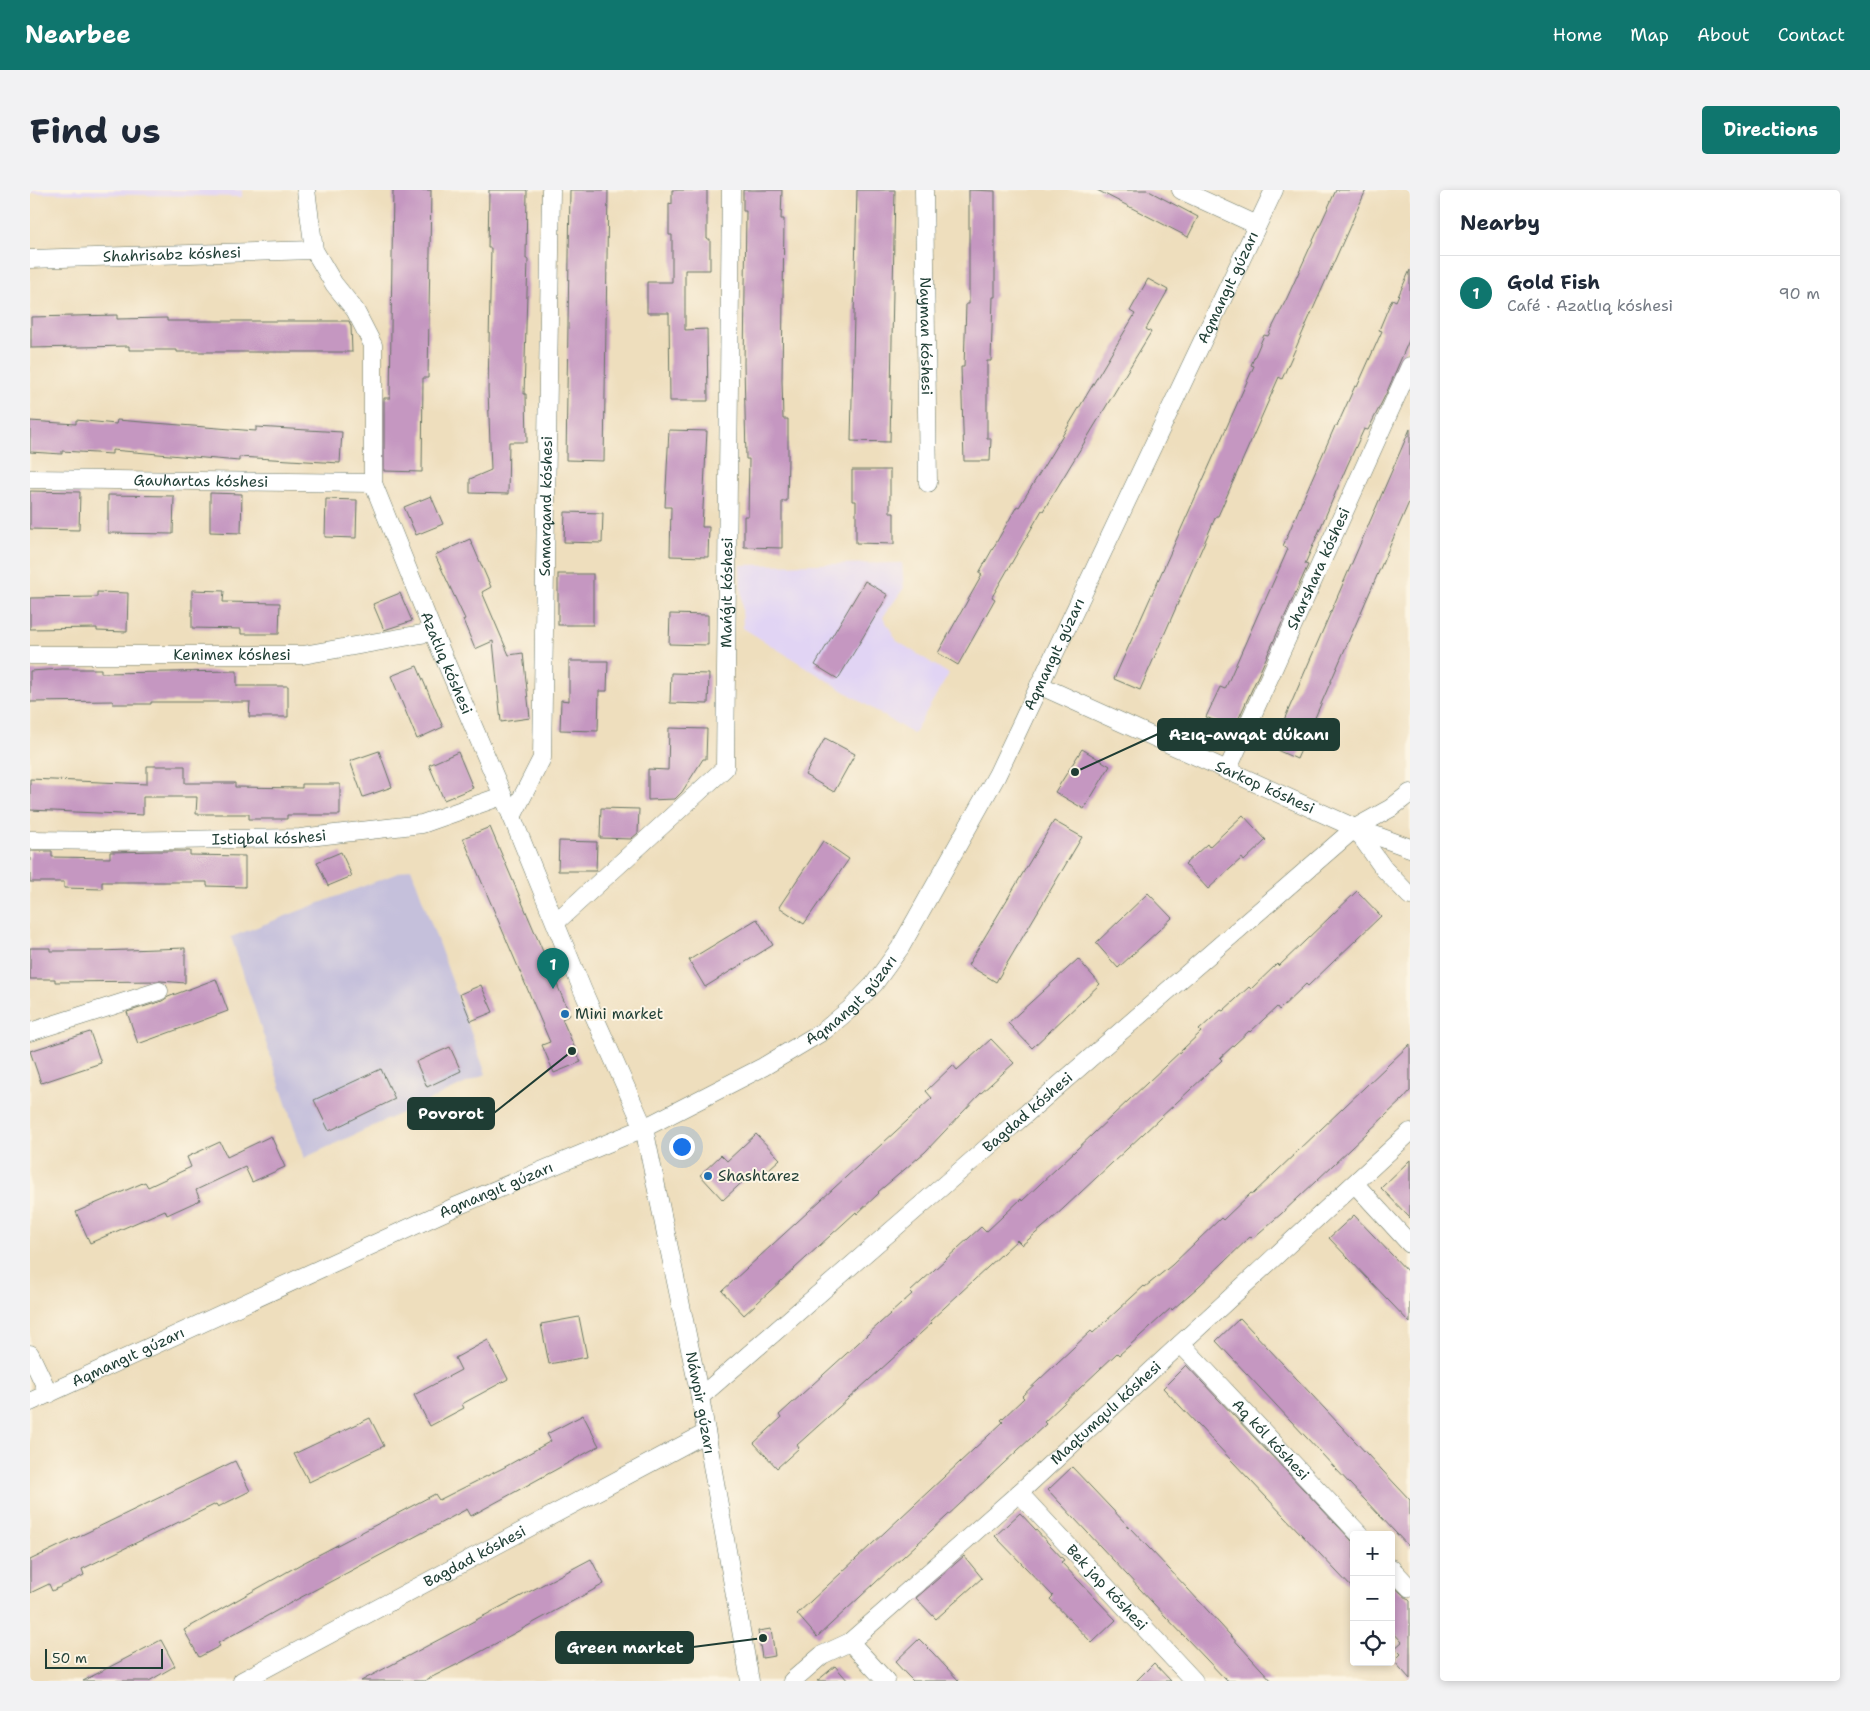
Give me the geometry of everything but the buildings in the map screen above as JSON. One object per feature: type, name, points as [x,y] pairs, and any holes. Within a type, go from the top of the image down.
[{"type":"street","name":"Azatlıq kóshesi","points":[[306,190],[314,250],[334,284],[355,310],[373,345],[373,484],[583,991],[644,1128]]},
{"type":"street","name":"Samarqand kóshesi","points":[[512,817],[542,758],[551,190]]},
{"type":"street","name":"Mańǵıt kóshesi","points":[[556,922],[725,768],[731,190]]},
{"type":"street","name":"Nayman kóshesi","points":[[924,190],[928,483]]},
{"type":"street","points":[[1181,190],[1257,224]]},
{"type":"street","name":"Aqmangıt gúzarı","points":[[30,1402],[457,1206],[644,1128],[763,1067],[825,1030],[850,1009],[874,984],[916,921],[997,775],[1274,190]]},
{"type":"street","name":"Shahrisabz kóshesi","points":[[30,259],[314,250]]},
{"type":"street","name":"Sharshara kóshesi","points":[[1227,771],[1410,366]]},
{"type":"street","name":"Gauhartas kóshesi","points":[[30,479],[373,484]]},
{"type":"street","name":"Kenimex kóshesi","points":[[30,655],[303,656],[433,632]]},
{"type":"street","name":"Sarkop kóshesi","points":[[1039,685],[1355,828],[1410,848]]},
{"type":"street","name":"Bagdad kóshesi","points":[[700,1397],[1355,828],[1391,808],[1410,793]]},
{"type":"street","name":"Istiqbal kóshesi","points":[[30,840],[112,841],[300,838],[422,824],[502,796]]},
{"type":"street","points":[[1355,828],[1384,868],[1410,896]]},
{"type":"street","points":[[30,1032],[159,991]]},
{"type":"street","name":"Náwpir gúzarı","points":[[644,1128],[700,1397],[750,1681]]},
{"type":"street","name":"Maqtumqulı kóshesi","points":[[792,1681],[822,1655],[850,1642],[1019,1492],[1410,1132]]},
{"type":"street","points":[[1355,1184],[1410,1244]]},
{"type":"street","name":"Aq kól kóshesi","points":[[1181,1344],[1356,1531]]},
{"type":"street","points":[[30,1354],[49,1394]]},
{"type":"street","name":"Bagdad kóshesi","points":[[242,1681],[706,1433]]},
{"type":"street","name":"Bek jap kóshesi","points":[[1019,1492],[1194,1681]]},
{"type":"street","points":[[1395,1572],[1410,1588]]},
{"type":"street","points":[[850,1642],[886,1681]]},
{"type":"shaded area","points":[[30,190],[242,190],[242,197],[30,193]]},
{"type":"shaded area","points":[[902,563],[904,588],[883,617],[897,641],[949,674],[913,734],[743,628],[740,565]]},
{"type":"shaded area","points":[[411,868],[486,1074],[304,1158],[231,937]]},
{"type":"place","name":"Azıq-awqat dúkanı","points":[[1075,772]]},
{"type":"place","name":"Gold Fish","points":[[553,989]]},
{"type":"place","name":"Mini market","points":[[565,1014]]},
{"type":"place","name":"Povorot","points":[[572,1051]]},
{"type":"place","name":"Shashtarez","points":[[708,1176]]},
{"type":"place","name":"Green market","points":[[763,1638]]}]
